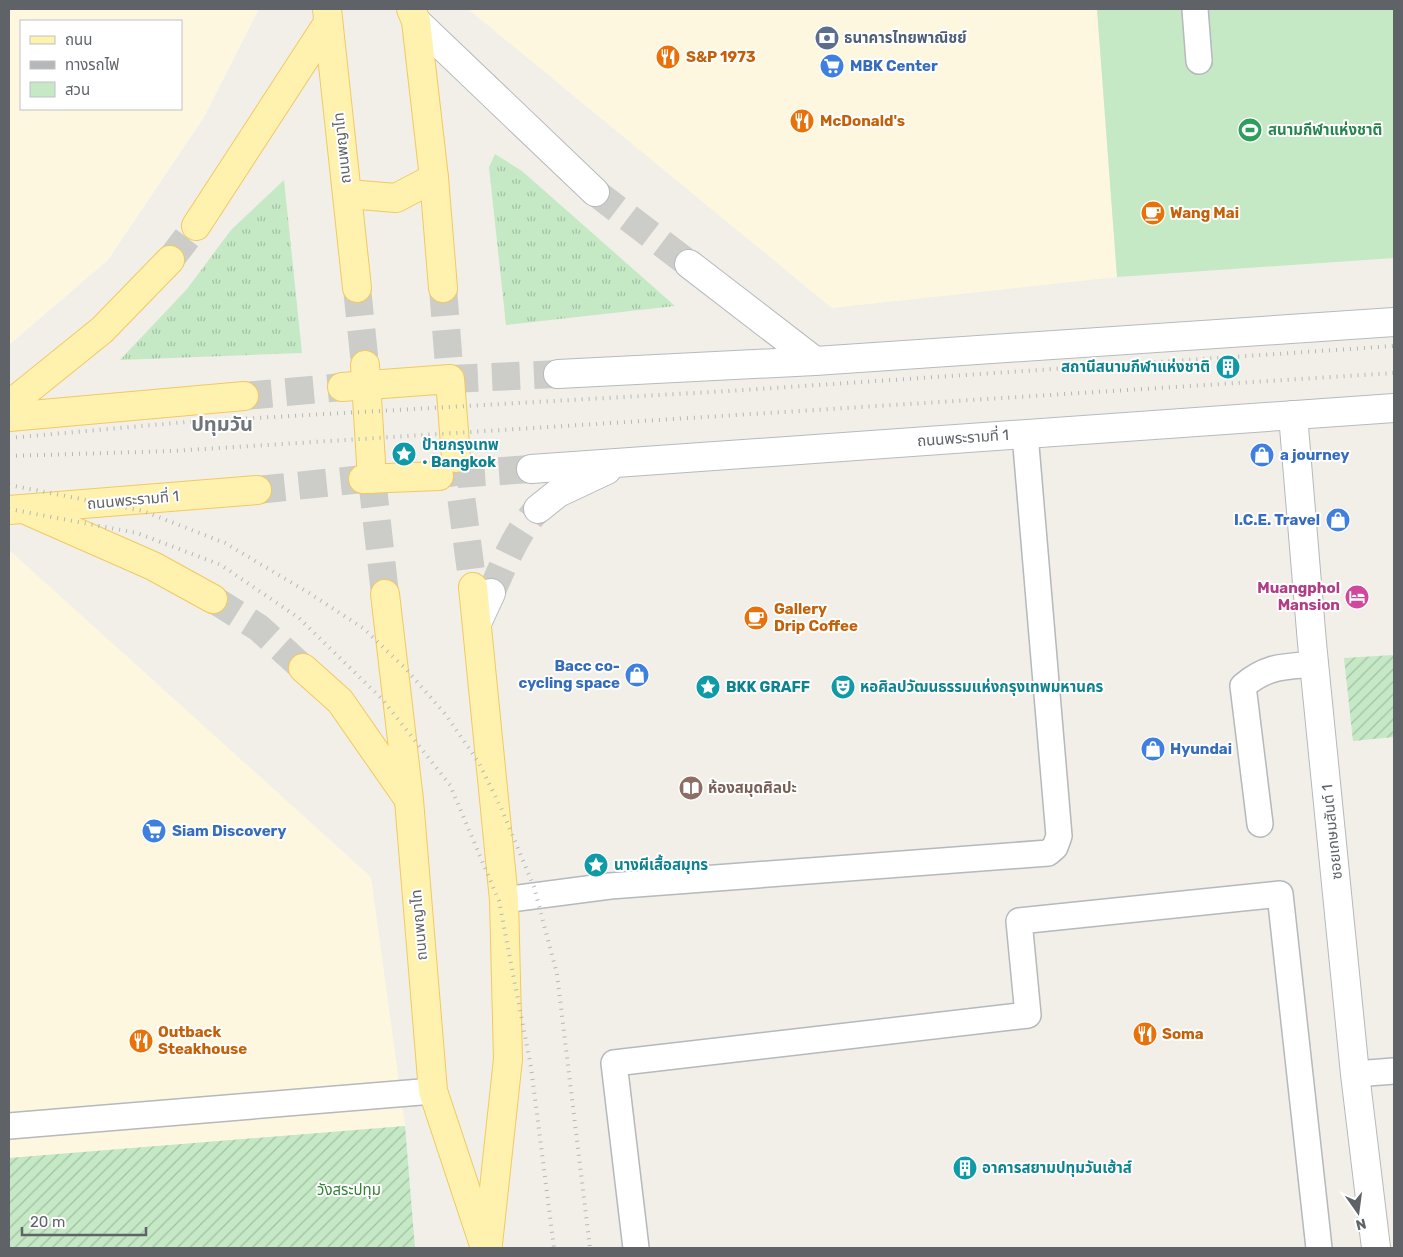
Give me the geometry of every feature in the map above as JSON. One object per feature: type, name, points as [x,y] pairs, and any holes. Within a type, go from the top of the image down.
[{"type":"main road","points":[[415,13],[434,178],[443,288]]},
{"type":"main road","points":[[415,13],[595,192]]},
{"type":"main road","points":[[196,226],[328,16]]},
{"type":"main road","name":"ถนนพญาไท","points":[[328,16],[357,288]]},
{"type":"main road","points":[[348,194],[396,198],[434,178]]},
{"type":"main road","points":[[9,405],[102,330],[170,260]]},
{"type":"main road","points":[[689,264],[815,361]]},
{"type":"main road","points":[[558,374],[815,361],[1394,322]]},
{"type":"main road","points":[[358,379],[450,379],[447,467],[367,479],[358,379]]},
{"type":"main road","points":[[9,417],[244,396]]},
{"type":"main road","name":"ถนนพระรามที่ 1","points":[[531,469],[1394,408]]},
{"type":"main road","name":"ซอยเกษมสันต์ 1","points":[[1293,415],[1355,1074],[1376,1248]]},
{"type":"main road","points":[[538,509],[558,493],[598,473],[630,462]]},
{"type":"main road","name":"ถนนพระรามที่ 1","points":[[16,510],[257,490]]},
{"type":"main road","points":[[16,510],[153,566],[213,598]]},
{"type":"main road","name":"ถนนพญาไท","points":[[482,590],[478,621],[504,900],[508,1059],[486,1248]]},
{"type":"main road","name":"ถนนพญาไท","points":[[385,594],[409,800],[433,1091],[486,1248]]},
{"type":"main road","points":[[303,668],[340,702],[409,800]]},
{"type":"lane","points":[[1195,9],[1199,61]]},
{"type":"lane","points":[[504,900],[610,886],[1048,853],[1059,836],[1025,434]]},
{"type":"lane","points":[[1260,824],[1243,686],[1253,677],[1270,668],[1316,664]]},
{"type":"lane","points":[[636,1248],[614,1063],[1028,1015],[1018,920],[1280,894],[1319,1248]]},
{"type":"lane","points":[[1355,1074],[1394,1071]]},
{"type":"lane","points":[[9,1126],[433,1091]]},
{"type":"shaded area","points":[[9,9],[259,9],[203,119],[108,260],[9,345]]},
{"type":"shaded area","points":[[468,9],[1097,9],[1117,277],[832,308]]},
{"type":"shaded area","name":"Siam Discovery","points":[[9,550],[371,877],[405,1126],[9,1158]]},
{"type":"green space","name":"สนามกีฬาแห่งชาติ","points":[[1097,9],[1394,9],[1394,258],[1117,277]]},
{"type":"green space","points":[[495,154],[522,171],[675,306],[506,325],[489,167]]},
{"type":"green space","points":[[284,180],[302,353],[120,360],[187,289],[231,230]]},
{"type":"green space","points":[[1394,655],[1394,737],[1353,741],[1344,658]]},
{"type":"green space","name":"วังสระปทุม","points":[[405,1126],[415,1248],[9,1248],[9,1158]]},
{"type":"tunnel","points":[[595,192],[689,264]]},
{"type":"tunnel","points":[[170,260],[196,226]]},
{"type":"tunnel","points":[[357,288],[365,365]]},
{"type":"tunnel","points":[[443,288],[450,379]]},
{"type":"tunnel","points":[[450,379],[558,374]]},
{"type":"tunnel","points":[[244,396],[342,387]]},
{"type":"tunnel","points":[[456,458],[473,587]]},
{"type":"tunnel","points":[[457,474],[531,469]]},
{"type":"tunnel","points":[[257,490],[363,479]]},
{"type":"tunnel","points":[[372,479],[385,594]]},
{"type":"tunnel","points":[[491,593],[517,538],[538,509]]},
{"type":"tunnel","points":[[213,599],[259,628],[303,668]]},
{"type":"railway","points":[[9,438],[186,422],[729,391],[1394,346]]},
{"type":"railway","points":[[9,456],[173,451],[1394,373]]},
{"type":"railway","points":[[9,485],[143,511],[225,543],[363,628],[405,668],[446,715],[479,763],[502,810],[534,887],[557,974],[590,1248]]},
{"type":"railway","points":[[9,509],[137,533],[221,565],[299,618],[382,699],[450,785],[499,901],[531,1067],[554,1248]]},
{"type":"place","name":"ธนาคารไทยพาณิชย์","points":[[827,38]]},
{"type":"place","name":"S&P 1973","points":[[668,57]]},
{"type":"place","name":"MBK Center","points":[[832,66]]},
{"type":"place","name":"McDonald's","points":[[802,121]]},
{"type":"place","name":"สนามกีฬาแห่งชาติ","points":[[1250,130]]},
{"type":"place","name":"Wang Mai","points":[[1153,213]]},
{"type":"place","name":"สถานีสนามกีฬาแห่งชาติ","points":[[1228,367]]},
{"type":"place","name":"ป้ายกรุงเทพ • Bangkok","points":[[404,454]]},
{"type":"place","name":"a journey","points":[[1262,455]]},
{"type":"place","name":"I.C.E. Travel","points":[[1338,520]]},
{"type":"place","name":"Muangphol Mansion","points":[[1357,597]]},
{"type":"place","name":"Gallery Drip Coffee","points":[[756,618]]},
{"type":"place","name":"Bacc co- cycling space","points":[[637,675]]},
{"type":"place","name":"BKK GRAFF","points":[[708,687]]},
{"type":"place","name":"หอศิลปวัฒนธรรมแห่งกรุงเทพมหานคร","points":[[843,687]]},
{"type":"place","name":"Hyundai","points":[[1153,749]]},
{"type":"place","name":"ห้องสมุดศิลปะ","points":[[691,788]]},
{"type":"place","name":"Siam Discovery","points":[[154,831]]},
{"type":"place","name":"นางผีเสื้อสมุทร","points":[[596,865]]},
{"type":"place","name":"Soma","points":[[1145,1034]]},
{"type":"place","name":"Outback Steakhouse","points":[[141,1041]]},
{"type":"place","name":"อาคารสยามปทุมวันเฮ้าส์","points":[[965,1168]]},
{"type":"district","name":"ปทุมวัน","points":[[222,424]]}]
